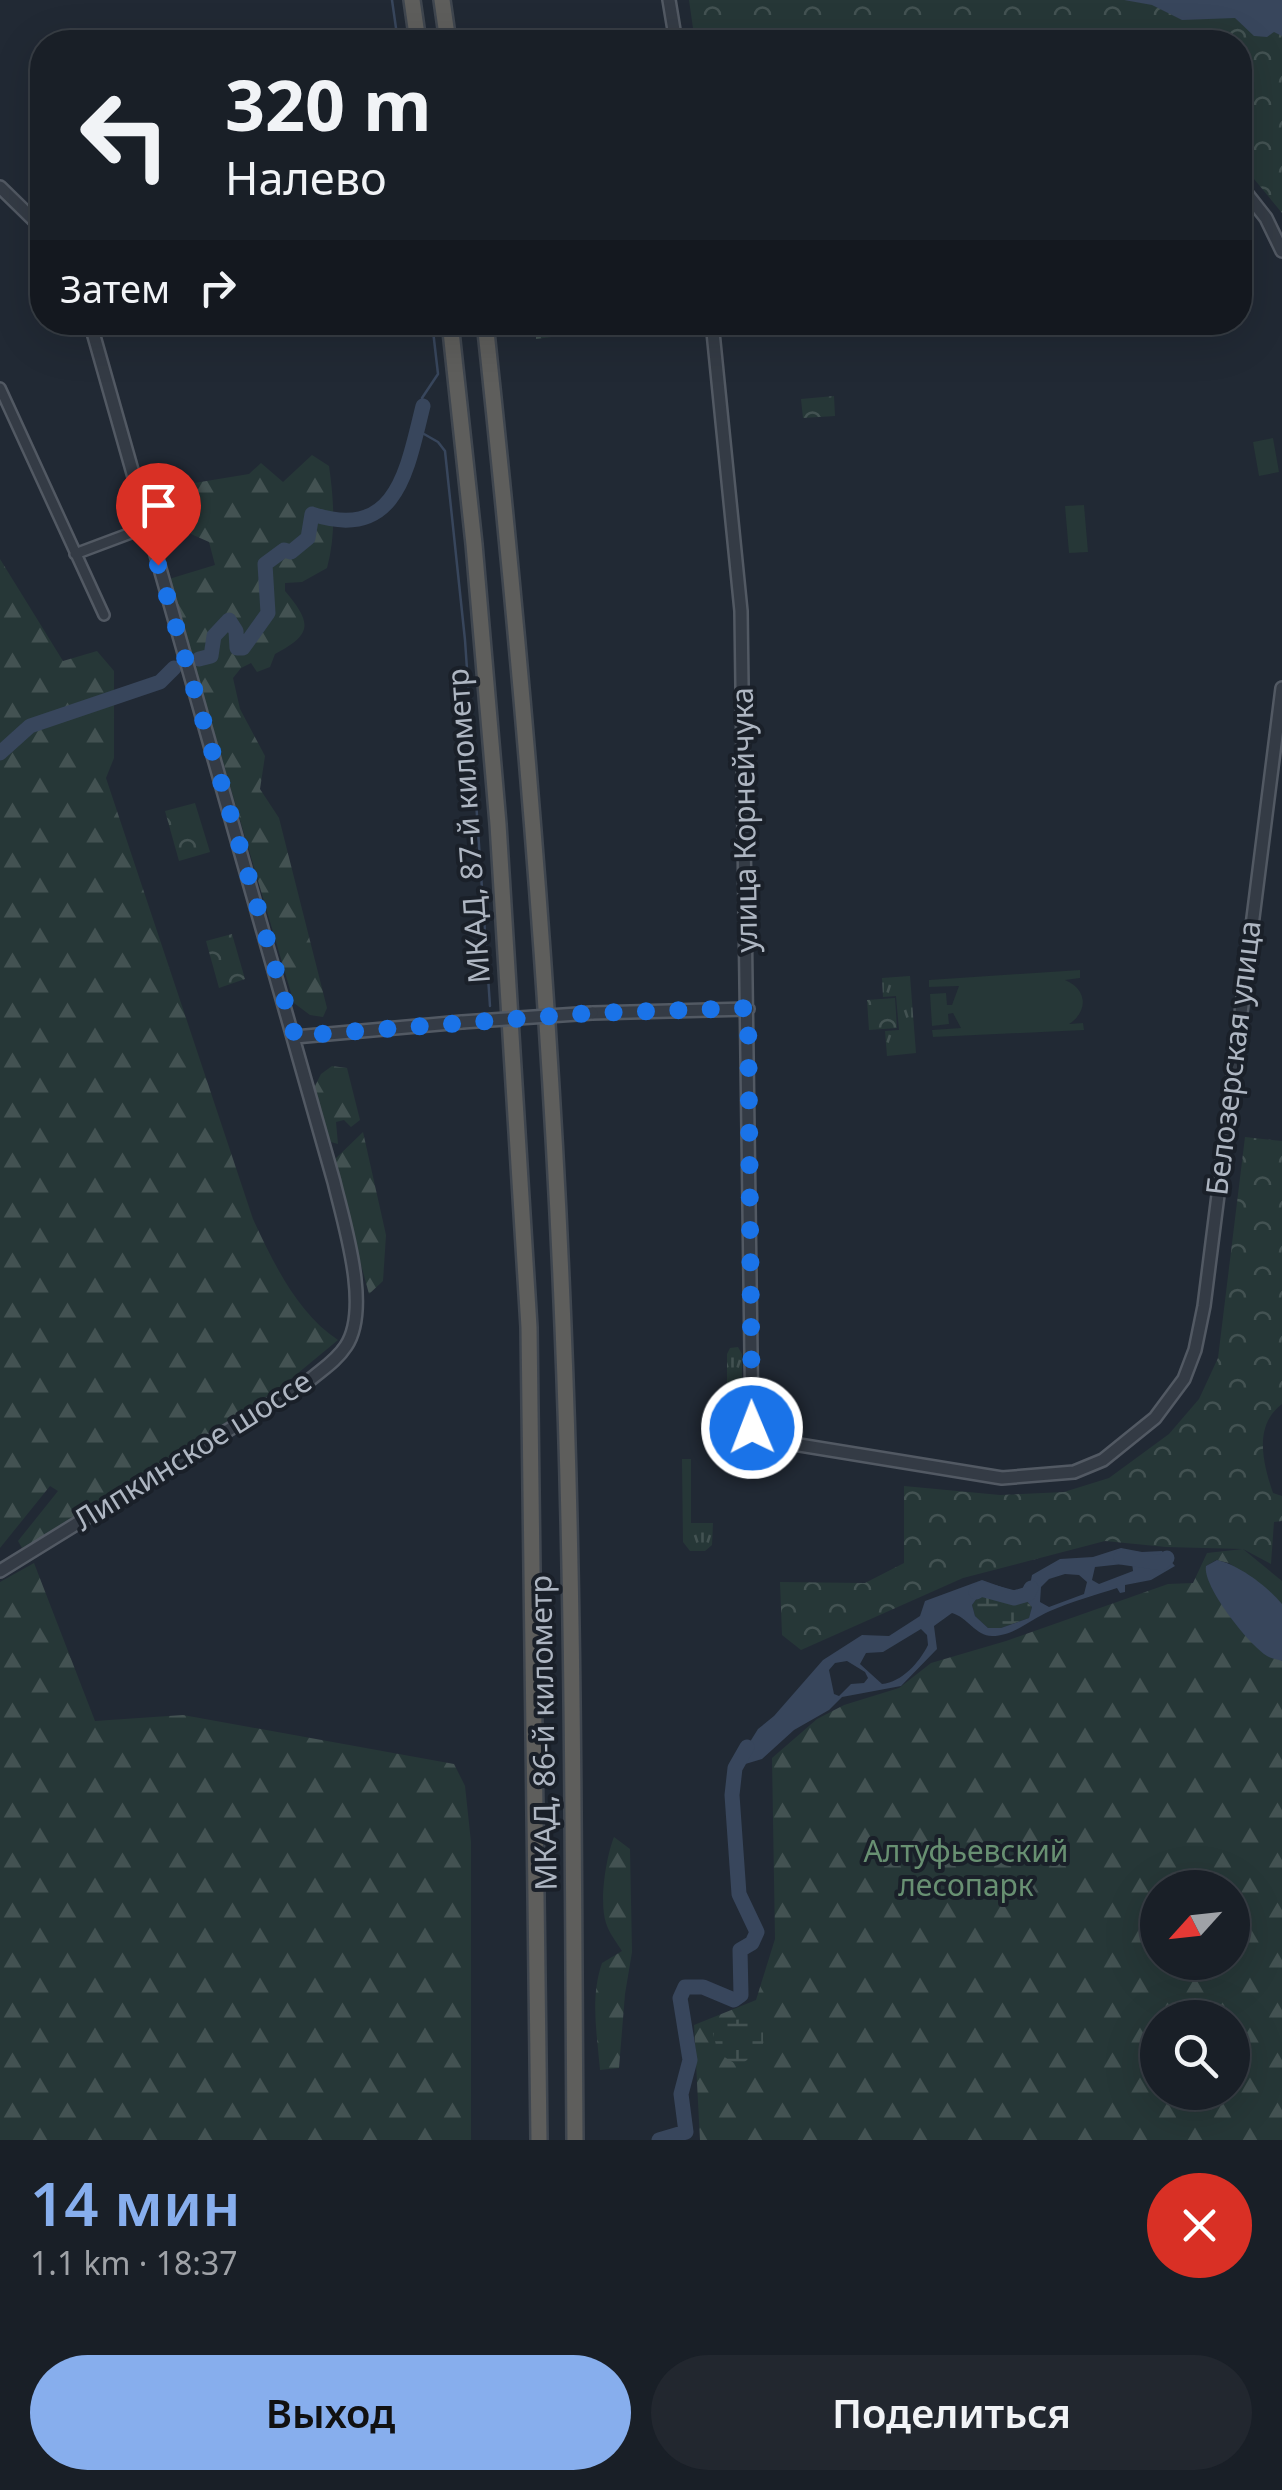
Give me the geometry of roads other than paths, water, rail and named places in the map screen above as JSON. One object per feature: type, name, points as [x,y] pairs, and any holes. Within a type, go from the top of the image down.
[{"type":"highway","points":[[412,0],[417,30]]},
{"type":"highway","points":[[442,0],[446,30]]},
{"type":"highway","name":"МКАД, 87-й километр","points":[[451,335],[498,824],[529,1327]]},
{"type":"highway","name":"МКАД, 87-й километр","points":[[486,335],[532,822],[563,1325]]},
{"type":"highway","name":"МКАД, 86-й километр","points":[[563,1325],[570,1590],[575,2140]]},
{"type":"highway","name":"МКАД, 86-й километр","points":[[529,1327],[539,2140]]},
{"type":"street","points":[[669,0],[674,30]]},
{"type":"street","points":[[0,186],[30,216]]},
{"type":"street","points":[[1252,200],[1266,218],[1282,251]]},
{"type":"street","name":"Липкинское шоссе","points":[[0,1571],[292,1392],[330,1363],[348,1343],[356,1314],[346,1236],[295,1036],[94,335]]},
{"type":"street","name":"улица Корнейчука","points":[[713,335],[740,610],[752,1428],[758,1438]]},
{"type":"street","points":[[0,388],[104,615]]},
{"type":"street","points":[[76,554],[147,527]]},
{"type":"street","name":"Белозерская улица","points":[[758,1438],[1002,1478],[1055,1476],[1103,1460],[1156,1418],[1184,1379],[1204,1306],[1276,774],[1282,688]]},
{"type":"street","points":[[295,1036],[592,1013],[748,1008]]},
{"type":"water","points":[[1124,0],[1282,0],[1282,36],[1274,32],[1267,37],[1254,36],[1235,18],[1182,20],[1152,5]]},
{"type":"water","points":[[1121,1548],[1162,1551],[1175,1566],[1151,1580],[1125,1585],[1125,1592],[1120,1593],[1117,1588],[1075,1602],[1000,1635],[981,1633],[952,1613],[934,1626],[937,1649],[901,1686],[842,1697],[829,1710],[794,1730],[762,1759],[742,1765],[738,1761],[758,1729],[823,1660],[862,1635],[889,1636],[920,1616],[925,1601],[982,1580],[1010,1590],[1024,1590],[1032,1575],[1060,1559],[1093,1557]],"holes":[[[1132,1563],[1133,1571],[1099,1584],[1092,1580],[1095,1567]],[[1079,1575],[1087,1582],[1084,1594],[1049,1607],[1040,1602],[1041,1587],[1049,1579]],[[998,1591],[1024,1598],[1032,1607],[1029,1618],[1001,1628],[988,1628],[975,1616],[972,1605],[980,1594]],[[921,1629],[927,1635],[928,1645],[920,1658],[903,1676],[889,1682],[882,1684],[860,1664],[866,1653],[883,1652]],[[847,1661],[868,1678],[864,1683],[851,1684],[839,1696],[834,1694],[829,1670],[835,1663]]]},
{"type":"water","points":[[1217,1560],[1252,1577],[1282,1604],[1282,1661],[1259,1650],[1219,1600],[1206,1566]]},
{"type":"waterway","points":[[392,0],[396,30]]},
{"type":"waterway","points":[[423,406],[422,398],[438,374],[434,335]]},
{"type":"waterway","points":[[199,659],[211,656],[214,636],[229,620],[236,631],[237,648],[243,648],[268,613],[265,564],[284,550],[291,552],[308,538],[312,514],[341,520],[363,518],[380,509],[403,476],[423,406]]},
{"type":"waterway","points":[[417,430],[445,451],[465,640],[490,1006]]},
{"type":"waterway","points":[[0,753],[30,726],[160,682],[174,668]]},
{"type":"waterway","points":[[1121,1557],[1162,1563],[1167,1558]]},
{"type":"waterway","points":[[976,1592],[981,1589],[1014,1598],[1028,1594],[1031,1588]]},
{"type":"waterway","points":[[659,2140],[686,2132],[681,2094],[690,2060],[680,1998],[685,1987],[703,1987],[734,2000],[741,1995],[740,1950],[752,1943],[757,1932],[739,1894],[732,1795],[735,1768],[747,1747]]},
{"type":"park label","name":"Алтуфьевский лесопарк","points":[[966,1869]]}]
